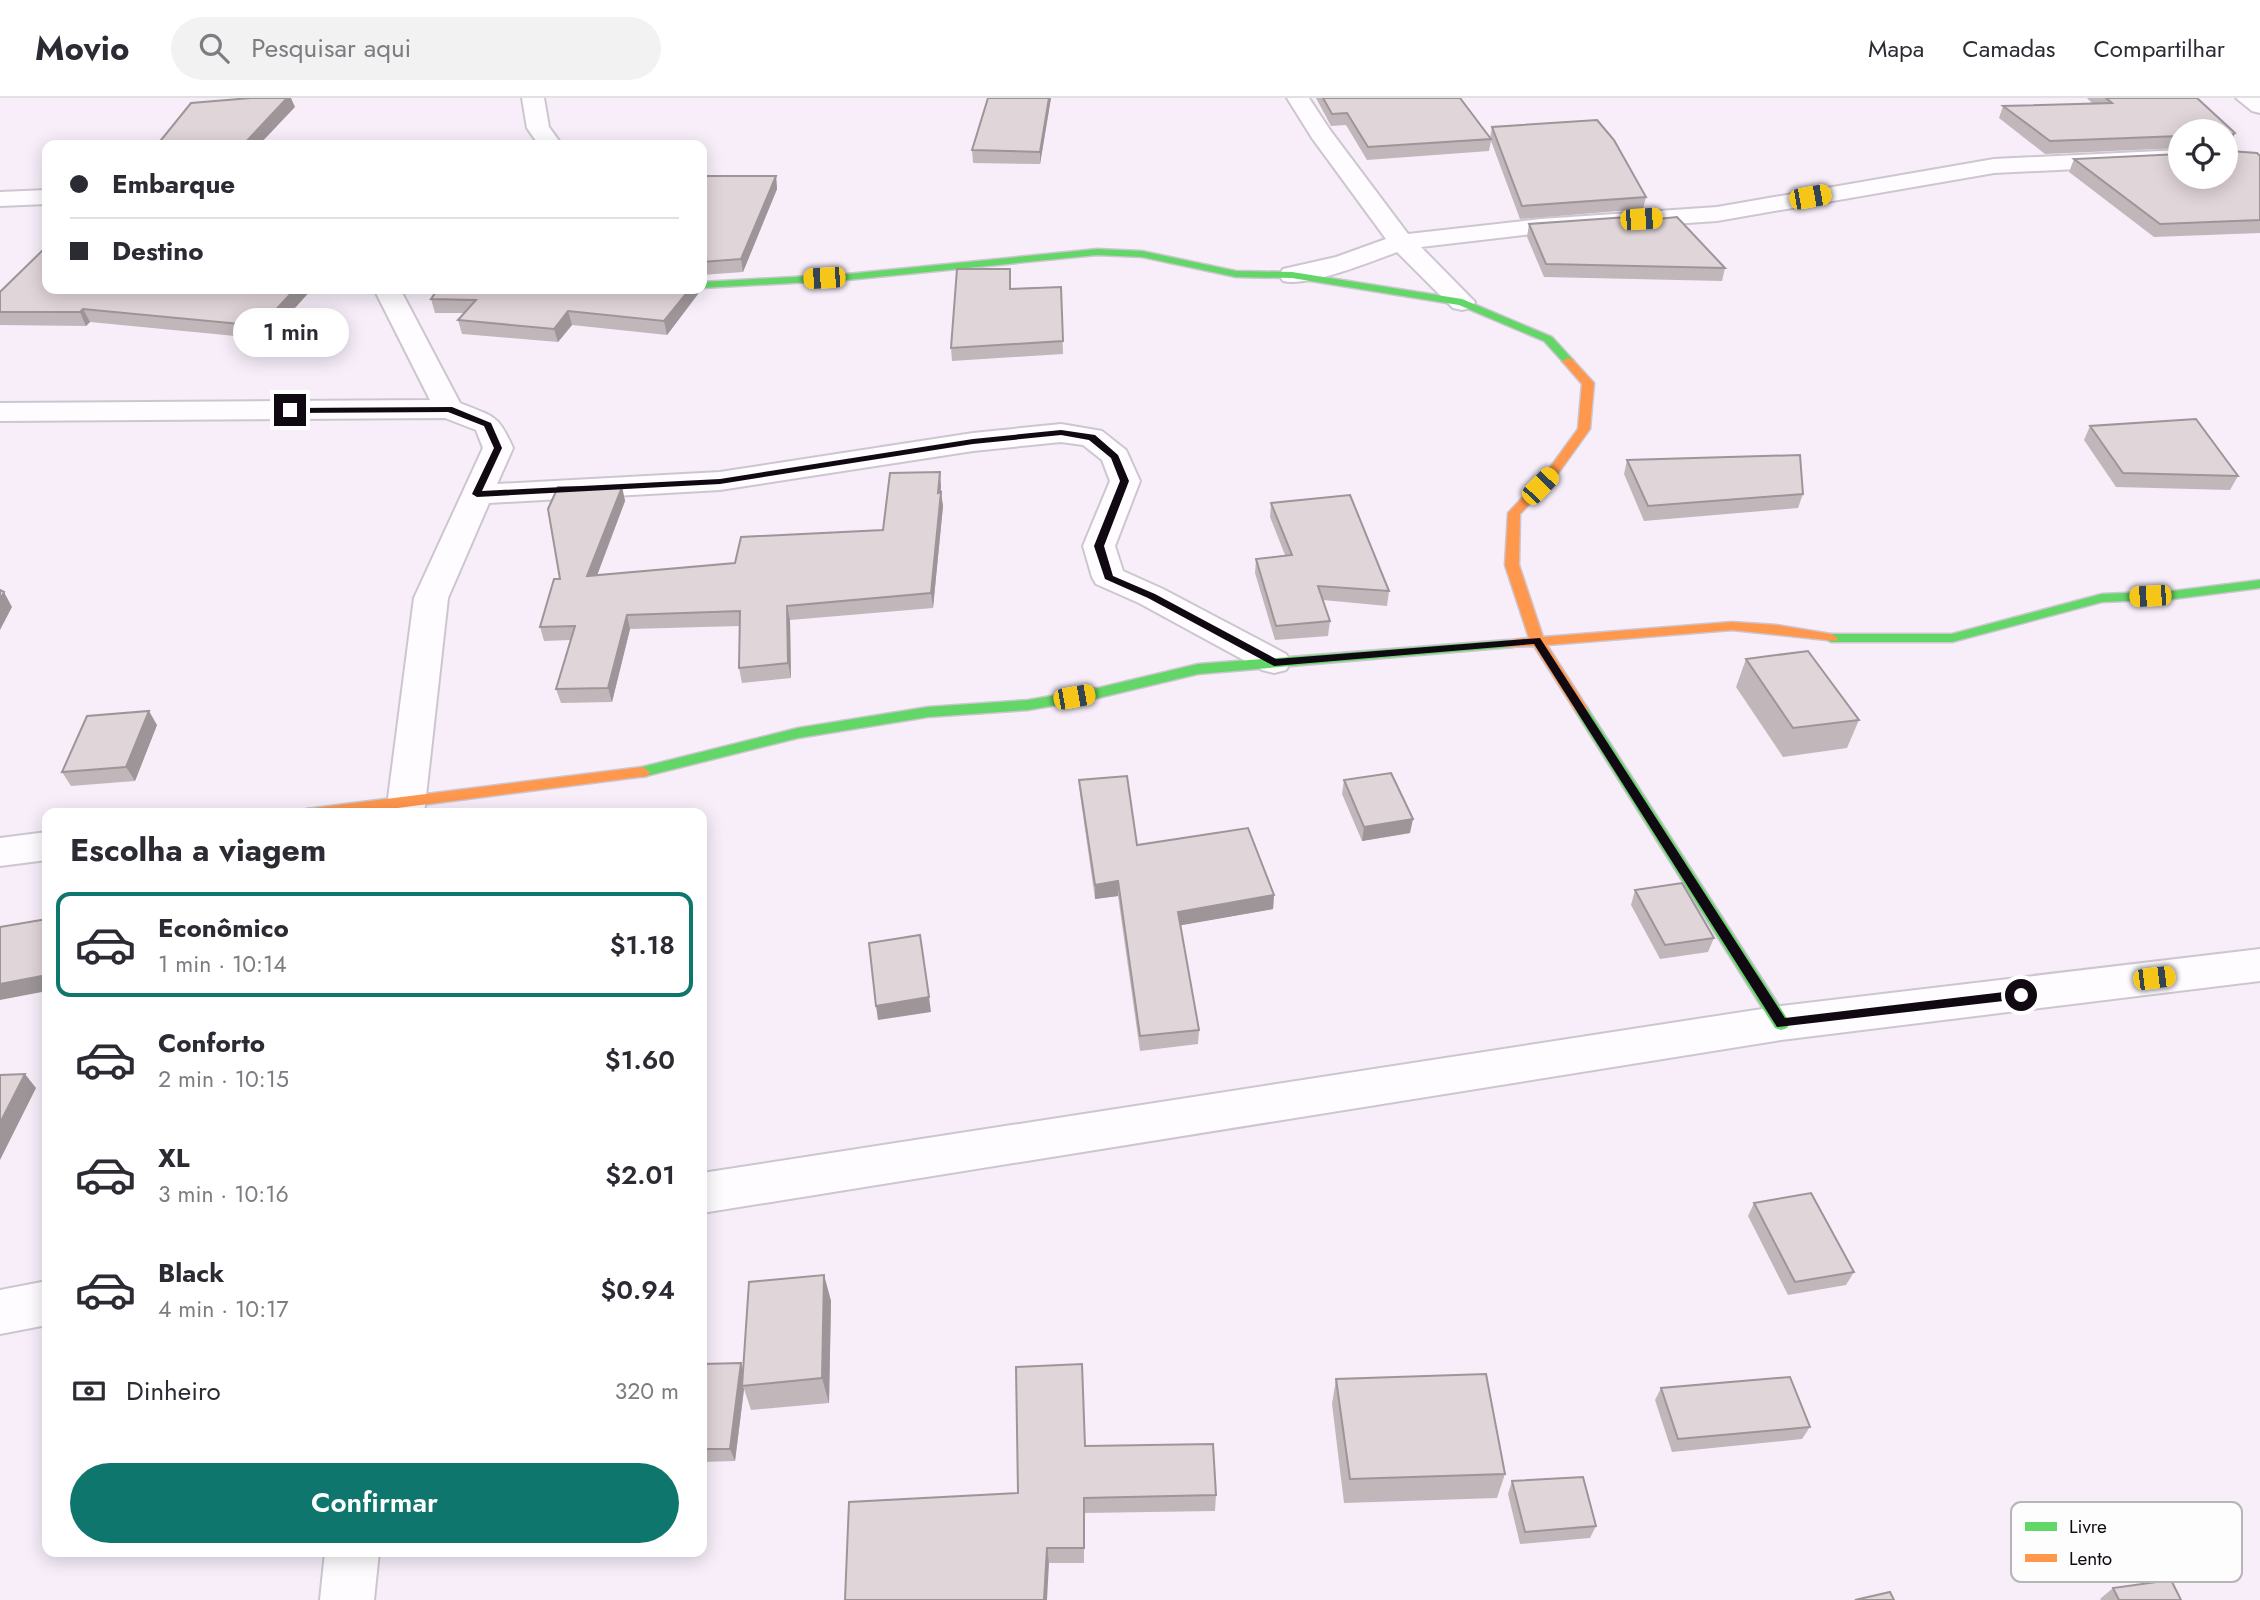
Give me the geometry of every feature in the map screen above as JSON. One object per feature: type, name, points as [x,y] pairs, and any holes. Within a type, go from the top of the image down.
[{"type":"street","points":[[533,98],[538,128],[547,140]]},
{"type":"street","points":[[2247,98],[2260,106]]},
{"type":"street","points":[[1305,99],[1321,134],[1401,242],[1462,302]]},
{"type":"street","points":[[1292,275],[1344,263],[1401,242],[1541,226],[1717,214],[1994,166],[2168,158]]},
{"type":"street","points":[[0,199],[42,197]]},
{"type":"street","points":[[707,285],[847,277],[1097,252],[1142,254],[1236,274],[1292,275],[1462,302],[1548,340],[1588,383],[1584,429],[1553,472],[1514,513],[1512,565],[1536,640],[1782,1024]]},
{"type":"street","points":[[390,294],[449,409]]},
{"type":"street","points":[[0,412],[449,409],[488,425],[498,448],[432,598],[406,807],[639,773],[798,733],[928,712],[1028,705],[1098,693],[1198,669],[1732,626],[1776,629],[1830,638],[1952,638],[2102,598],[2173,595],[2260,584]]},
{"type":"street","points":[[477,494],[720,481],[973,442],[1061,433],[1092,437],[1115,456],[1125,481],[1099,546],[1108,577],[1151,596],[1274,662]]},
{"type":"street","points":[[0,852],[42,847]]},
{"type":"street","points":[[707,1192],[1782,1024],[2260,965]]},
{"type":"street","points":[[0,1312],[42,1304]]},
{"type":"street","points":[[347,1600],[351,1557]]},
{"type":"building","points":[[287,98],[248,140],[161,140],[191,103]]},
{"type":"building","points":[[988,98],[1049,98],[1040,152],[972,150]]},
{"type":"building","points":[[1323,98],[1460,98],[1491,139],[1368,147],[1347,113],[1332,114]]},
{"type":"building","points":[[2106,98],[2197,98],[2220,119],[2168,119],[2168,136],[2050,141],[2003,106],[2112,103]]},
{"type":"building","points":[[1597,120],[1614,140],[1646,197],[1522,206],[1492,127]]},
{"type":"building","points":[[2238,152],[2257,153],[2260,156],[2260,220],[2160,224],[2074,159],[2168,155],[2168,189],[2238,189]]},
{"type":"building","points":[[707,176],[776,176],[741,259],[707,262]]},
{"type":"building","points":[[1656,215],[1658,219],[1677,217],[1725,268],[1546,264],[1529,224]]},
{"type":"building","points":[[42,251],[42,294],[290,294],[261,326],[83,309],[80,312],[0,312],[0,292]]},
{"type":"building","points":[[957,269],[1010,269],[1010,289],[1061,287],[1063,341],[951,348]]},
{"type":"building","points":[[434,294],[686,294],[664,321],[568,311],[554,329],[458,320],[476,300],[431,299]]},
{"type":"building","points":[[2196,419],[2238,476],[2123,473],[2090,426]]},
{"type":"building","points":[[1800,455],[1803,494],[1648,506],[1627,460]]},
{"type":"building","points":[[940,472],[938,493],[941,492],[931,593],[787,606],[788,663],[739,668],[740,611],[627,615],[608,688],[556,689],[575,626],[540,627],[554,579],[560,579],[548,509],[558,487],[622,487],[587,576],[735,563],[741,537],[883,530],[890,473]]},
{"type":"building","points":[[1350,495],[1389,591],[1318,586],[1330,621],[1276,626],[1256,559],[1292,555],[1271,503]]},
{"type":"building","points":[[1808,651],[1859,720],[1793,728],[1746,659]]},
{"type":"building","points":[[149,711],[126,767],[62,772],[87,716]]},
{"type":"building","points":[[1391,773],[1413,819],[1364,827],[1344,780]]},
{"type":"building","points":[[1127,776],[1137,845],[1248,828],[1274,895],[1178,912],[1199,1030],[1140,1036],[1118,881],[1095,885],[1079,780]]},
{"type":"building","points":[[1682,883],[1714,938],[1665,945],[1635,890]]},
{"type":"building","points":[[42,920],[42,976],[0,984],[0,927]]},
{"type":"building","points":[[920,935],[929,997],[876,1006],[869,943]]},
{"type":"building","points":[[25,1074],[0,1123],[0,1075]]},
{"type":"building","points":[[1811,1193],[1854,1272],[1795,1282],[1754,1203]]},
{"type":"building","points":[[824,1275],[822,1378],[742,1386],[749,1282]]},
{"type":"building","points":[[741,1363],[730,1449],[707,1449],[707,1364]]},
{"type":"building","points":[[1082,1364],[1085,1446],[1213,1444],[1216,1495],[1084,1498],[1084,1548],[1047,1548],[1044,1600],[845,1600],[849,1502],[1018,1493],[1016,1367]]},
{"type":"building","points":[[1486,1374],[1505,1474],[1350,1479],[1336,1379]]},
{"type":"building","points":[[1790,1377],[1810,1427],[1678,1439],[1661,1388]]},
{"type":"building","points":[[1583,1477],[1596,1526],[1525,1532],[1512,1481]]},
{"type":"building","points":[[2172,1582],[2181,1600],[2119,1600],[2113,1588]]},
{"type":"building","points":[[1890,1592],[1894,1600],[1855,1600]]},
{"type":"traffic: fast","points":[[707,285],[847,277],[1097,252],[1142,254],[1236,274],[1292,275],[1462,302],[1548,339],[1568,361]]},
{"type":"traffic: fast","points":[[1831,638],[1952,638],[2102,598],[2173,595],[2260,584]]},
{"type":"traffic: fast","points":[[642,772],[798,733],[928,712],[1028,705],[1098,693],[1198,669],[1508,644]]},
{"type":"traffic: fast","points":[[1581,709],[1781,1023]]},
{"type":"traffic: slow","points":[[1568,361],[1588,383],[1584,429],[1553,472],[1514,513],[1512,565],[1537,640],[1581,709]]},
{"type":"traffic: slow","points":[[1508,644],[1732,626],[1776,629],[1831,638]]},
{"type":"traffic: slow","points":[[354,808],[642,772]]},
{"type":"route","points":[[290,410],[449,409],[488,425],[498,448],[477,494],[720,481],[973,442],[1061,433],[1092,437],[1115,456],[1125,481],[1099,546],[1108,577],[1151,596],[1274,662],[1536,640],[1782,1024],[2021,995]]}]
